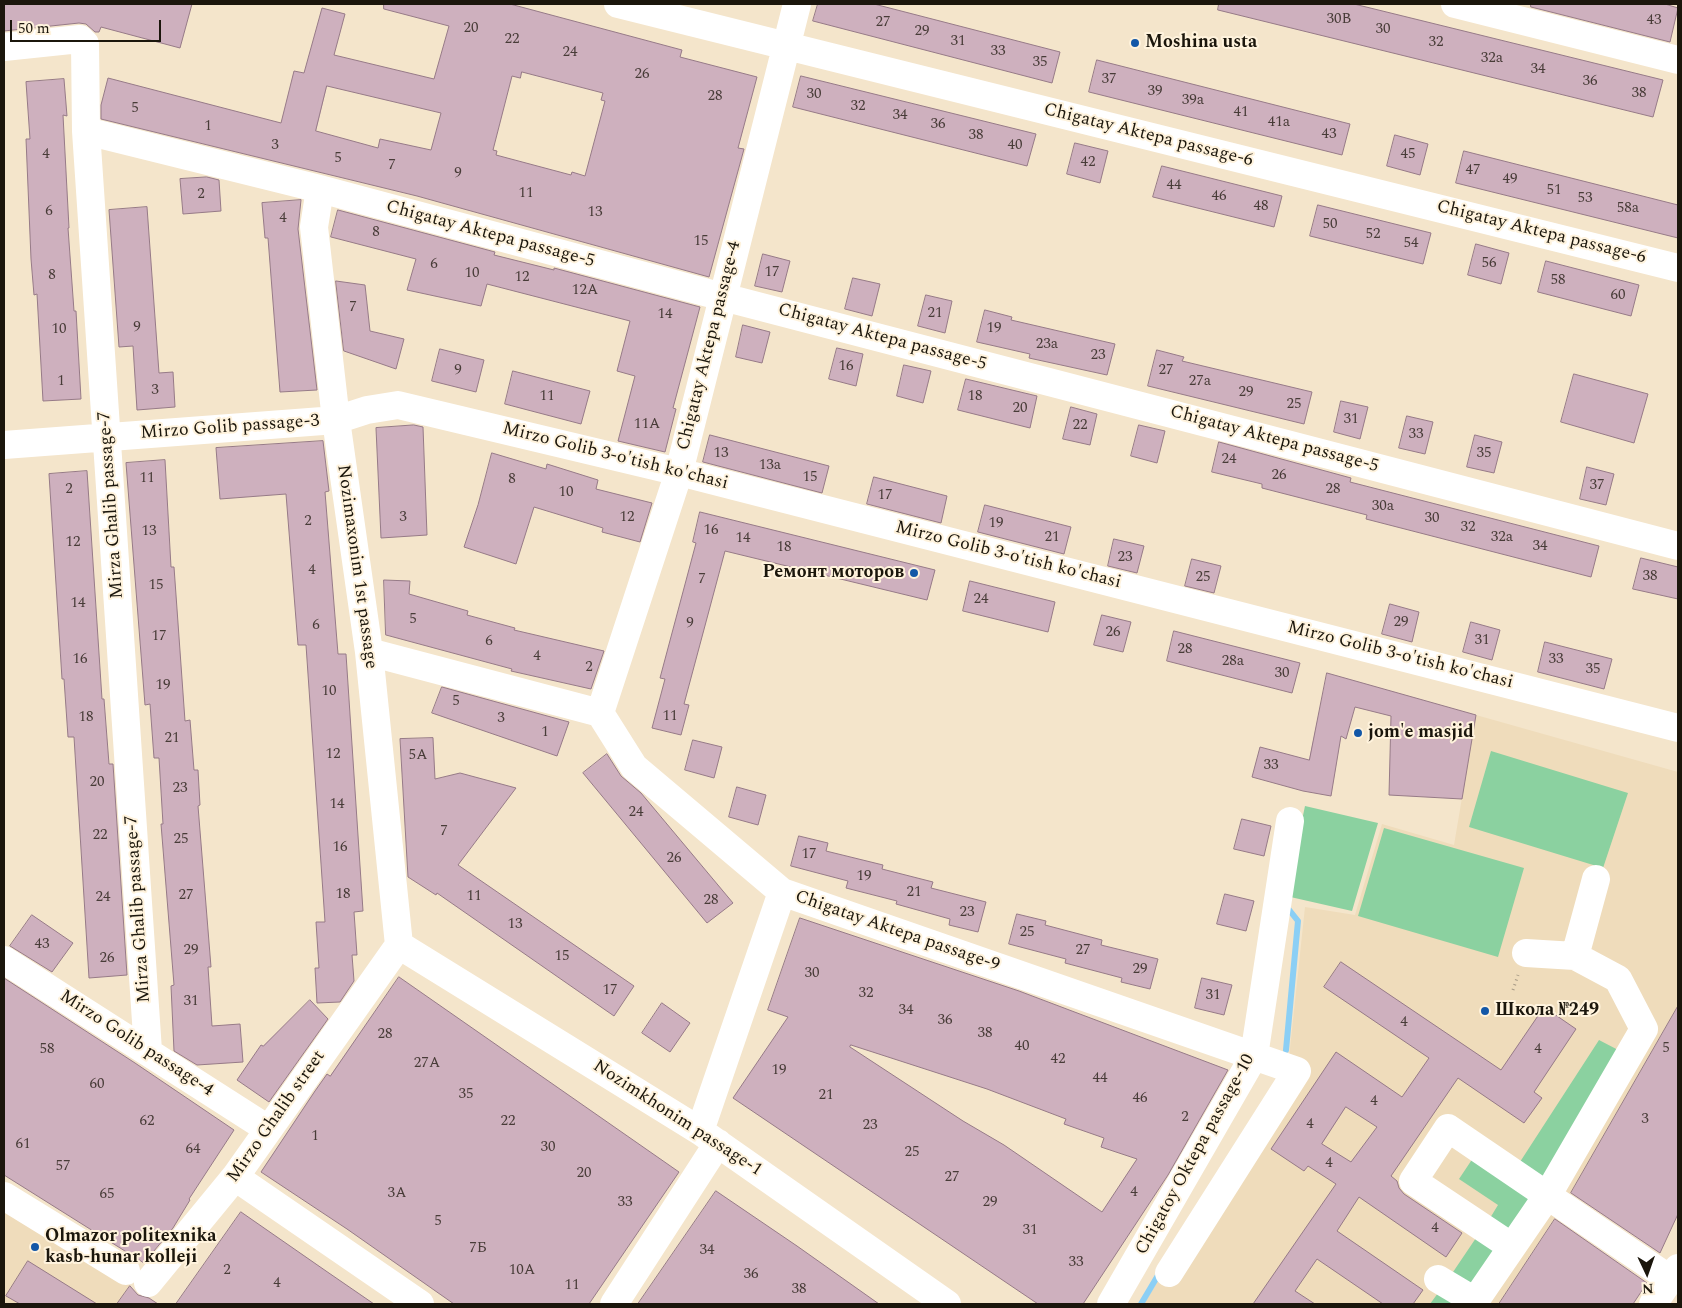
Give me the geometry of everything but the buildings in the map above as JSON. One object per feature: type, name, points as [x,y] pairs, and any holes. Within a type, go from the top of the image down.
[{"type":"street","name":"Chigatay Aktepa passage-6","points":[[618,4],[1678,268]]},
{"type":"street","name":"Chigatay Aktepa passage-4","points":[[600,713],[679,472],[797,4]]},
{"type":"street","points":[[1455,4],[1678,60]]},
{"type":"street","name":"Mirza Ghalib passage-7","points":[[4,48],[80,39],[84,41],[86,131],[148,1051]]},
{"type":"street","name":"Chigatay Aktepa passage-5","points":[[86,131],[320,189],[723,297],[1678,546]]},
{"type":"street","name":"Nozimaxonim 1st passage","points":[[320,189],[314,228],[336,420],[368,652],[399,945]]},
{"type":"street","name":"Mirzo Golib 3-o'tish ko'chasi","points":[[336,420],[367,410],[398,405],[679,472],[1678,728]]},
{"type":"street","name":"Mirzo Golib passage-3","points":[[4,445],[336,420]]},
{"type":"street","points":[[368,652],[600,713]]},
{"type":"street","name":"Chigatay Aktepa passage-9","points":[[600,713],[634,767],[782,892],[1297,1071],[1169,1274]]},
{"type":"street","name":"Chigatoy Oktepa passage-10","points":[[1111,1304],[1254,1056],[1290,821]]},
{"type":"street","points":[[1575,956],[1596,879]]},
{"type":"street","points":[[614,1304],[709,1137],[782,892]]},
{"type":"street","name":"Mirzo Ghalib street","points":[[4,1196],[137,1277],[235,1177],[399,945]]},
{"type":"street","name":"Nozimkhonim passage-1","points":[[399,945],[709,1137],[947,1304]]},
{"type":"street","points":[[1438,1279],[1474,1303],[1512,1247],[1555,1201],[1644,1029],[1618,979],[1575,956],[1526,953]]},
{"type":"street","name":"Mirzo Golib passage-4","points":[[4,960],[268,1129]]},
{"type":"street","points":[[1512,1247],[1413,1181],[1448,1128],[1555,1201],[1674,1274],[1654,1304]]},
{"type":"street","points":[[235,1177],[420,1304]]},
{"type":"shaded area","name":"Школа №249","points":[[1476,715],[1678,772],[1678,1006],[1570,1195],[1499,1304],[1144,1304],[1288,1067],[1305,907],[1355,915],[1382,824],[1454,845]]},
{"type":"shaded area","name":"Оlmazor politexnika kasb-hunar kolleji","points":[[4,1209],[130,1285],[118,1303],[120,1304],[4,1304]]},
{"type":"green space","points":[[1491,751],[1628,793],[1603,868],[1469,827]]},
{"type":"green space","points":[[1305,806],[1378,823],[1352,911],[1286,896]]},
{"type":"green space","points":[[1384,828],[1524,868],[1498,957],[1358,916]]},
{"type":"green space","points":[[1599,1040],[1622,1052],[1547,1182],[1518,1165]]},
{"type":"green space","points":[[1475,1155],[1537,1196],[1510,1237],[1487,1223],[1498,1205],[1459,1179]]},
{"type":"green space","points":[[1478,1235],[1502,1250],[1474,1290],[1451,1275]]},
{"type":"green space","points":[[1438,1293],[1455,1304],[1430,1304]]},
{"type":"waterway","points":[[1286,906],[1298,921],[1286,1050]]},
{"type":"waterway","points":[[1141,1304],[1160,1272]]},
{"type":"place","name":"Moshina usta","points":[[1135,43]]},
{"type":"place","name":"Ремонт моторов","points":[[914,573]]},
{"type":"place","name":"jom'e masjid","points":[[1358,733]]},
{"type":"place","name":"Школа №249","points":[[1485,1011]]},
{"type":"place","name":"Оlmazor politexnika kasb-hunar kolleji","points":[[35,1247]]}]
